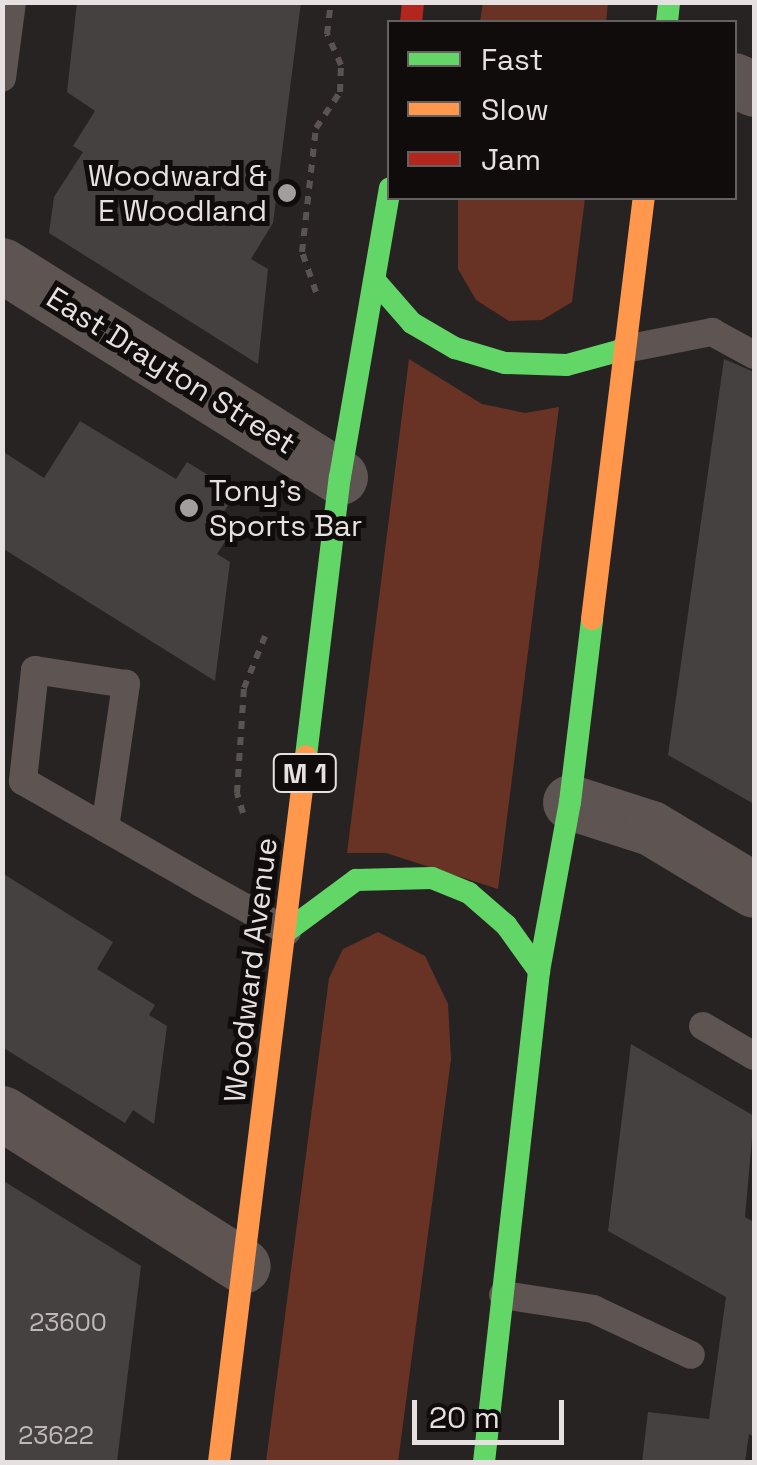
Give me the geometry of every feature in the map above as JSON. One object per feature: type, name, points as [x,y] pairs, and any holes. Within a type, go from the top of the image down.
[{"type":"main road","name":"Woodward Avenue","points":[[219,1462],[340,477],[378,282],[388,200]]},
{"type":"main road","points":[[484,1462],[540,971],[570,802],[644,200]]},
{"type":"main road","points":[[378,282],[412,323],[456,348],[505,363],[567,364],[625,349]]},
{"type":"main road","points":[[287,931],[356,880],[397,874],[432,878],[469,893],[494,914],[540,971]]},
{"type":"street","name":"East Drayton Street","points":[[2,265],[340,477]]},
{"type":"street","points":[[570,802],[651,828],[754,890]]},
{"type":"street","points":[[2,1113],[243,1266]]},
{"type":"lane","points":[[2,78],[12,2]]},
{"type":"lane","points":[[625,349],[712,332],[754,354]]},
{"type":"lane","points":[[105,828],[126,684],[36,670],[23,780],[105,828],[287,931]]},
{"type":"lane","points":[[703,1026],[754,1056]]},
{"type":"lane","points":[[502,1295],[593,1309],[691,1355]]},
{"type":"shaded area","points":[[483,2],[608,2],[606,20],[480,20]]},
{"type":"shaded area","points":[[458,200],[585,200],[572,302],[542,320],[509,321],[476,300],[458,269]]},
{"type":"shaded area","points":[[409,359],[482,404],[525,413],[559,407],[498,889],[386,853],[347,853]]},
{"type":"shaded area","points":[[378,932],[425,956],[448,1004],[451,1059],[398,1462],[266,1462],[329,978],[343,949]]},
{"type":"building","points":[[77,2],[301,2],[273,223],[251,259],[268,269],[258,364],[49,233],[54,197],[83,152],[73,146],[95,111],[67,92]]},
{"type":"building","points":[[724,359],[754,372],[754,804],[668,755]]},
{"type":"building","points":[[80,421],[176,479],[187,462],[236,492],[216,525],[230,534],[217,554],[230,562],[215,681],[2,548],[2,451],[44,478]]},
{"type":"building","points":[[2,873],[113,942],[97,969],[155,1005],[149,1015],[167,1026],[154,1124],[133,1110],[125,1123],[2,1047]]},
{"type":"building","points":[[631,1044],[754,1116],[745,1217],[754,1222],[754,1437],[749,1434],[745,1462],[642,1462],[648,1412],[709,1419],[726,1297],[608,1231]]},
{"type":"building","points":[[2,1180],[141,1266],[117,1462],[2,1462]]},
{"type":"traffic: fast","points":[[667,20],[669,2]]},
{"type":"traffic: fast","points":[[306,756],[340,477],[388,200]]},
{"type":"traffic: fast","points":[[377,283],[412,323],[455,348],[505,363],[567,365],[625,349]]},
{"type":"traffic: fast","points":[[484,1462],[539,971],[570,802],[592,619]]},
{"type":"traffic: fast","points":[[287,931],[356,880],[432,878],[469,893],[506,925],[539,971]]},
{"type":"traffic: slow","points":[[592,619],[644,200]]},
{"type":"traffic: slow","points":[[219,1462],[306,756]]},
{"type":"traffic: jam","points":[[411,20],[413,2]]},
{"type":"place","name":"Woodward & E Woodland","points":[[287,193]]},
{"type":"place","name":"Tony's Sports Bar","points":[[189,508]]}]
